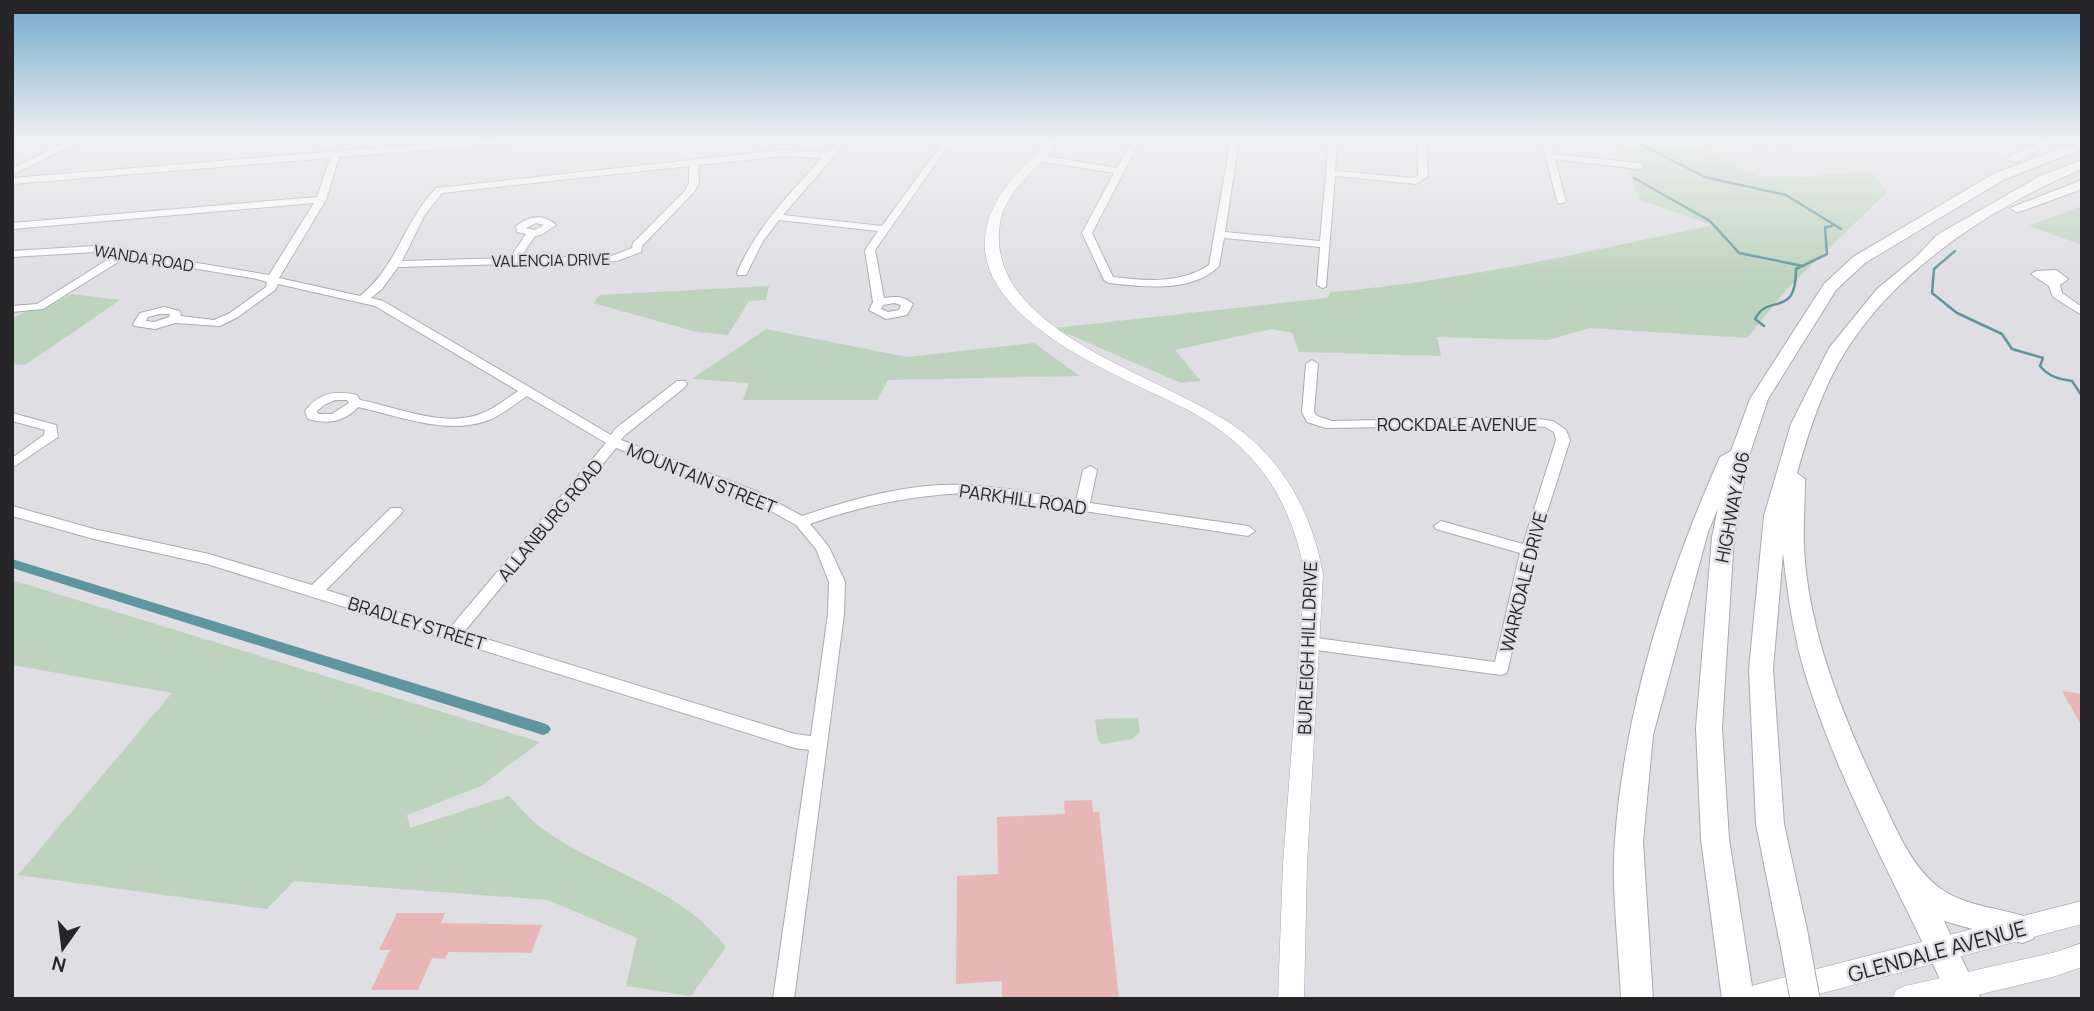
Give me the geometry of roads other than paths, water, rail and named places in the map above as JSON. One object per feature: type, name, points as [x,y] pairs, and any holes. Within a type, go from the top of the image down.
[{"type":"highway","points":[[1859,260],[1962,186]]},
{"type":"highway","name":"HIGHWAY 406","points":[[1738,999],[1715,839],[1709,728],[1723,537],[1738,459],[1759,399],[1830,287],[1859,260],[1983,186]]},
{"type":"highway","points":[[1805,999],[1770,824],[1760,669],[1775,516],[1801,424],[1838,348],[1883,292],[1923,259],[1942,239],[2033,186]]},
{"type":"highway","points":[[1923,259],[2005,213],[2076,186]]},
{"type":"highway","points":[[1637,999],[1629,842],[1640,735],[1697,532],[1759,399]]},
{"type":"highway","points":[[1801,424],[1792,533],[1799,603],[1848,759],[1963,992]]},
{"type":"highway","points":[[1897,859],[1919,889],[1955,912],[2022,929]]},
{"type":"main road","name":"BURLEIGH HILL DRIVE","points":[[1014,186],[994,222],[995,260],[1004,282],[1016,300],[1057,338],[1119,374],[1191,406],[1236,435],[1259,456],[1299,516],[1310,547],[1314,575],[1295,864],[1291,999]]},
{"type":"main road","name":"GLENDALE AVENUE","points":[[1751,999],[1942,951],[2082,912]]},
{"type":"main road","name":"GLENDALE AVENUE","points":[[1905,999],[1963,992],[2082,955]]},
{"type":"street","points":[[174,319],[207,325],[225,321],[271,288],[275,274],[321,200],[325,186]]},
{"type":"street","points":[[364,298],[389,278],[427,201],[439,191],[481,186]]},
{"type":"street","name":"VALENCIA DRIVE","points":[[394,264],[613,259],[628,256],[692,186]]},
{"type":"street","points":[[742,273],[746,260],[804,186]]},
{"type":"street","points":[[879,302],[870,253],[915,186]]},
{"type":"street","points":[[1111,186],[1087,233],[1110,280],[1188,280],[1214,266],[1228,186]]},
{"type":"street","points":[[1322,285],[1328,186]]},
{"type":"street","points":[[1557,186],[1561,202]]},
{"type":"street","points":[[12,226],[321,200]]},
{"type":"street","points":[[778,217],[884,229]]},
{"type":"street","points":[[513,261],[532,233]]},
{"type":"street","points":[[1220,235],[1325,244]]},
{"type":"street","name":"WANDA ROAD","points":[[12,254],[82,248],[275,281]]},
{"type":"street","points":[[12,309],[39,306],[51,301],[124,254]]},
{"type":"street","name":"MOUNTAIN STREET","points":[[275,281],[364,298],[393,310],[614,442],[751,494],[801,522],[822,547],[837,582],[836,614],[783,999]]},
{"type":"street","points":[[2054,284],[2057,295],[2082,312]]},
{"type":"street","name":"ROCKDALE AVENUE","points":[[1312,364],[1308,412],[1312,419],[1331,425],[1524,421],[1548,424],[1560,430]]},
{"type":"street","name":"ALLANBURG ROAD","points":[[454,634],[620,432],[681,384]]},
{"type":"street","points":[[355,403],[454,422],[482,419],[526,391]]},
{"type":"street","points":[[12,417],[51,428],[51,437],[12,464]]},
{"type":"street","name":"WARKDALE DRIVE","points":[[1309,643],[1501,669],[1528,550],[1563,440],[1560,430]]},
{"type":"street","points":[[1082,507],[1090,470]]},
{"type":"street","name":"PARKHILL ROAD","points":[[801,522],[826,512],[944,489],[966,489],[1248,531]]},
{"type":"street","name":"BRADLEY STREET","points":[[12,511],[94,534],[209,559],[795,741],[819,744]]},
{"type":"street","points":[[315,591],[396,511]]},
{"type":"street","points":[[1441,526],[1528,550]]},
{"type":"waterway","points":[[1648,186],[1710,221],[1739,253],[1802,266]]},
{"type":"waterway","points":[[1746,186],[1786,195],[1841,229]]},
{"type":"waterway","points":[[1802,266],[1827,254],[1825,227],[1832,226]]},
{"type":"waterway","points":[[1955,251],[1934,269],[1932,293],[1957,313],[2002,334],[2012,349],[2043,358],[2040,366],[2043,370],[2054,377],[2072,381],[2082,396]]},
{"type":"waterway","points":[[1764,326],[1755,319],[1760,311],[1786,300],[1791,295],[1796,269],[1802,266]]},
{"type":"waterway","points":[[12,563],[543,729]]}]
